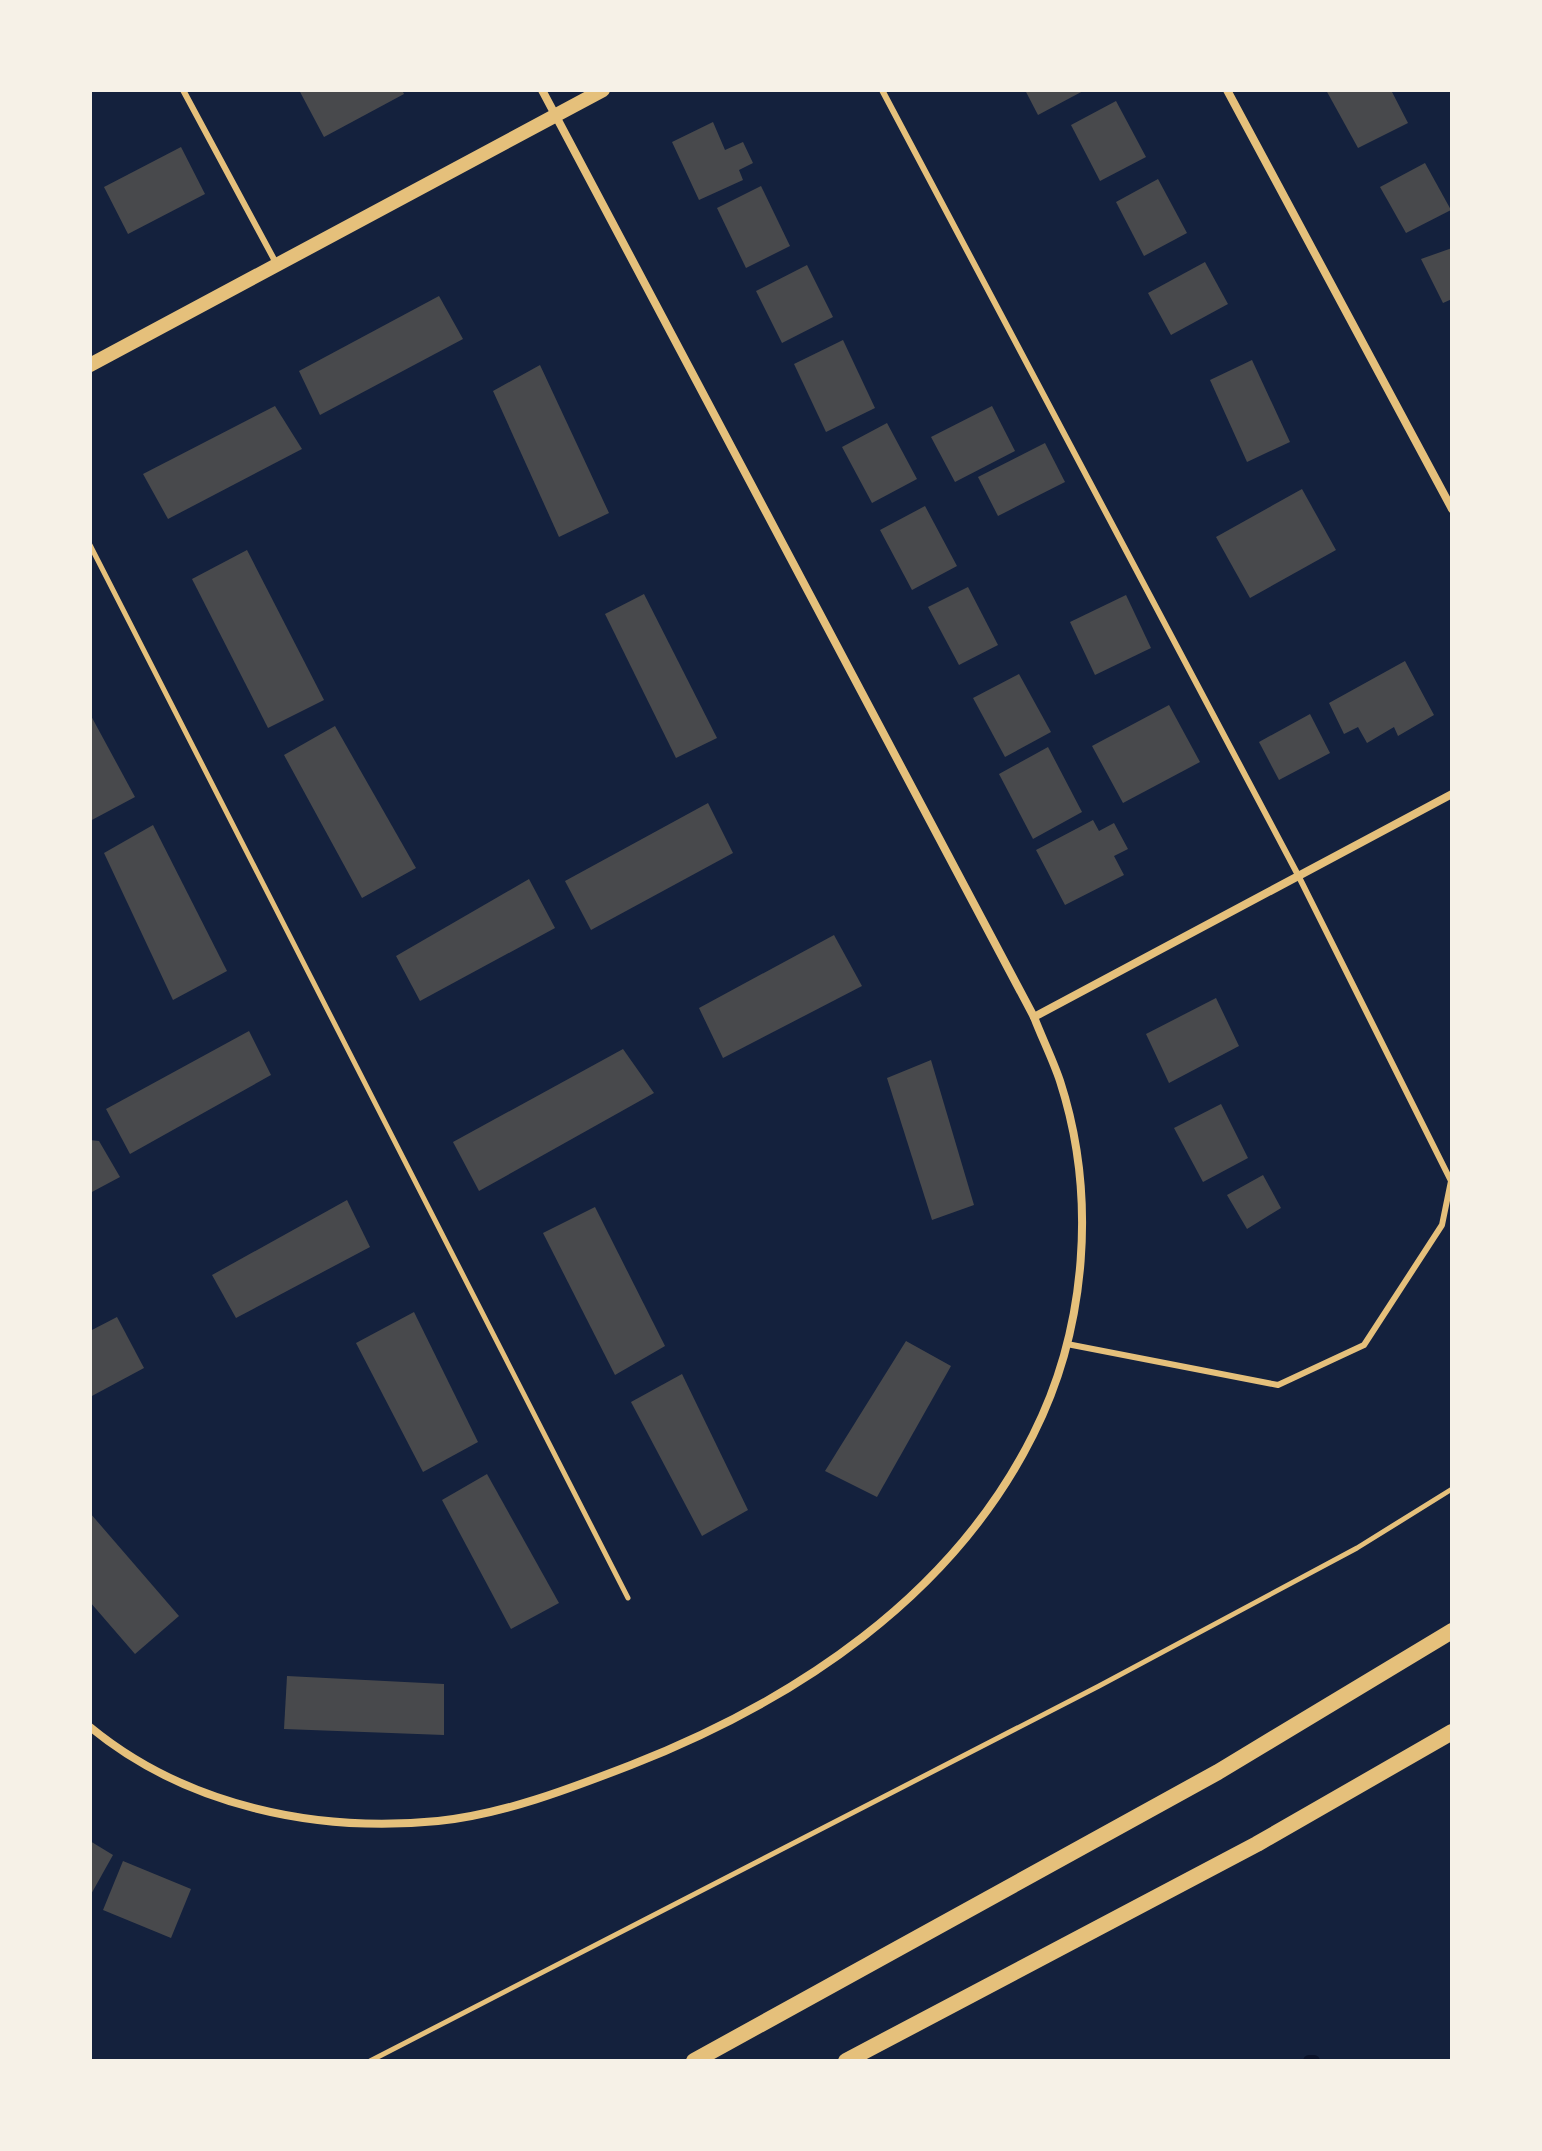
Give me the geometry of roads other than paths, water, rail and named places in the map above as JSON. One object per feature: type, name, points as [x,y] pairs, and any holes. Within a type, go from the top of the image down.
[{"type":"main road","points":[[694,2061],[1218,1772],[1452,1631]]},
{"type":"main road","points":[[846,2061],[1257,1844],[1452,1732]]},
{"type":"street","points":[[90,1727],[163,1776],[244,1807],[308,1818],[372,1825],[441,1821],[511,1807],[587,1782],[744,1716],[808,1677],[874,1629],[926,1581],[971,1531],[1035,1432],[1067,1344],[1078,1291],[1083,1240],[1079,1185],[1073,1135],[1060,1082],[1034,1017],[542,90]]},
{"type":"street","points":[[90,365],[603,90]]},
{"type":"street","points":[[1227,90],[1452,509]]},
{"type":"street","points":[[1034,1017],[1452,794]]},
{"type":"lane","points":[[183,90],[277,266]]},
{"type":"lane","points":[[882,90],[1298,875],[1451,1181],[1442,1225],[1364,1345],[1278,1385],[1067,1344]]},
{"type":"waterway","points":[[1309,2061],[1314,2061]]}]
